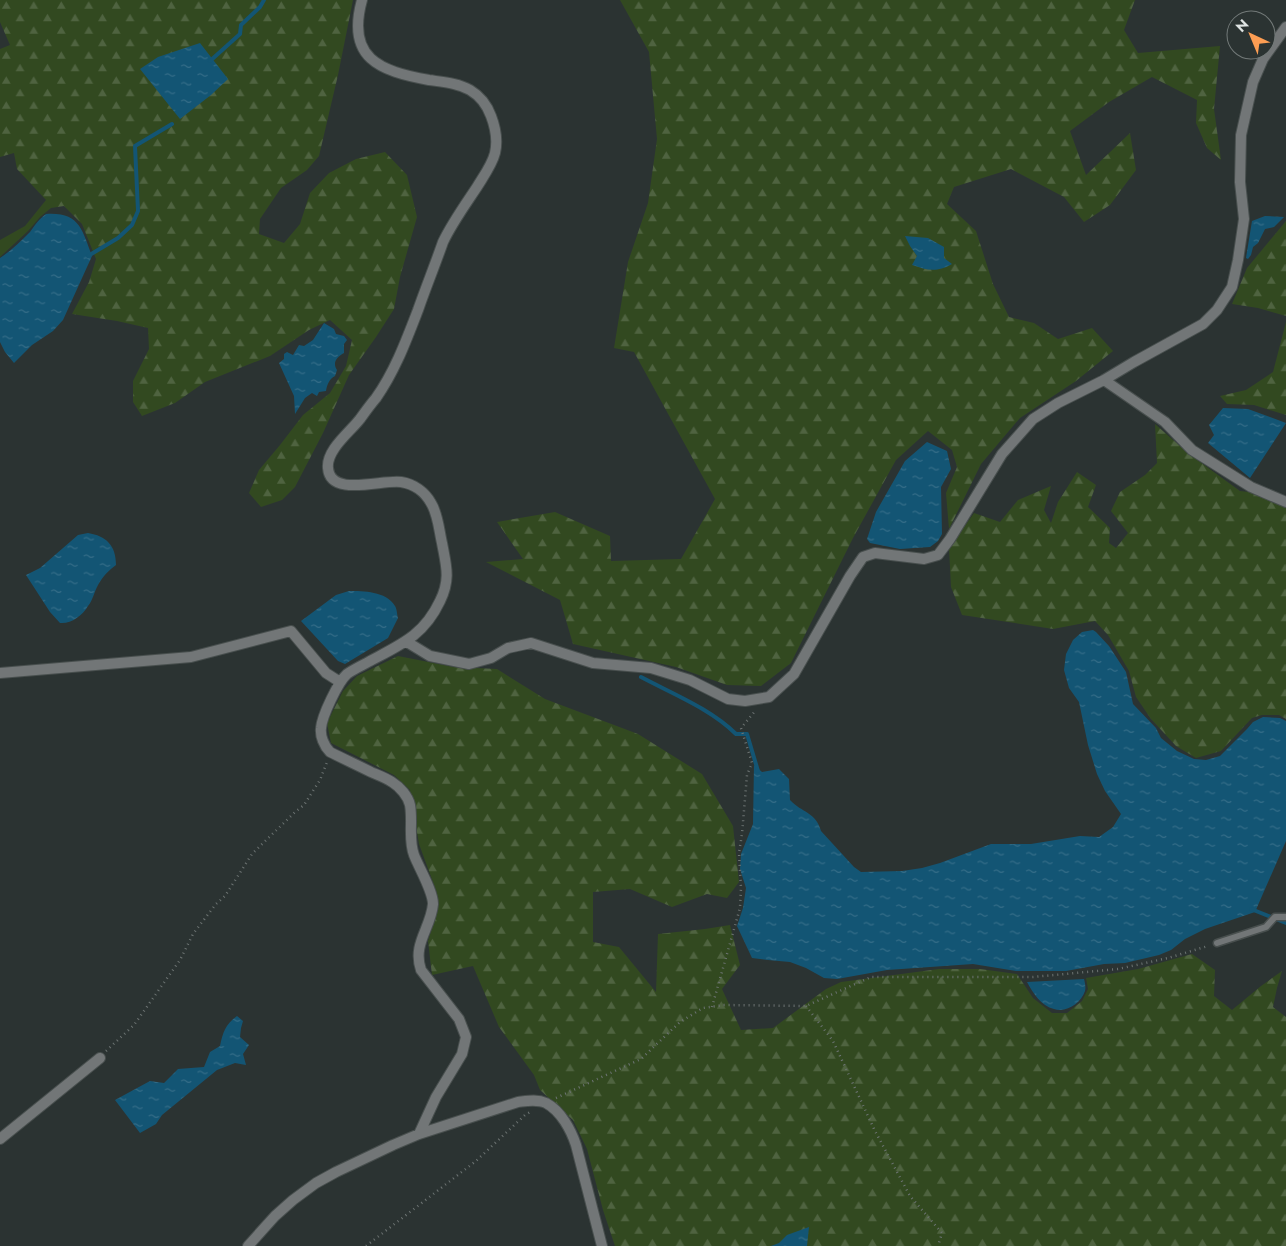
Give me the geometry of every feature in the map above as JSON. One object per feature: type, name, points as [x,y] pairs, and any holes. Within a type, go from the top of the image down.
[{"type":"street","points":[[362,0],[358,28],[360,43],[366,54],[377,63],[407,76],[458,84],[470,90],[482,99],[489,111],[495,126],[497,142],[494,156],[487,171],[443,242],[402,352],[385,385],[360,420],[335,448],[328,459],[328,469],[331,478],[338,484],[399,481],[412,485],[424,494],[432,503],[437,516],[448,574],[446,588],[441,601],[421,630],[407,642],[348,674],[340,682],[334,693],[321,728],[323,742],[330,752],[391,781],[406,796],[410,805],[411,845],[432,895],[433,903],[418,951],[418,961],[421,970],[459,1019],[466,1037],[462,1054],[436,1097],[419,1134]]},
{"type":"street","points":[[407,642],[430,656],[469,664],[491,658],[508,648],[531,643],[593,663],[650,668],[690,680],[728,699],[745,701],[768,698],[794,674],[850,576],[863,557],[875,553],[924,559],[938,555],[955,532],[1002,454],[1033,419],[1203,324],[1217,310],[1232,287],[1238,260],[1244,219],[1240,182],[1241,135],[1252,82],[1262,59],[1286,28]]},
{"type":"street","points":[[1104,380],[1165,422],[1192,450],[1251,487],[1286,502]]},
{"type":"street","points":[[0,673],[190,657],[291,631],[326,673],[340,682]]},
{"type":"street","points":[[0,1139],[100,1058]]},
{"type":"street","points":[[248,1246],[275,1216],[293,1200],[316,1183],[336,1172],[419,1134],[529,1100],[546,1103],[562,1118],[572,1134],[602,1246]]},
{"type":"lane","points":[[1217,943],[1266,927],[1273,919],[1286,916]]},
{"type":"path","points":[[712,1007],[740,908],[739,853],[747,776],[752,764],[741,728],[755,711],[763,706],[768,698]]},
{"type":"path","points":[[100,1058],[134,1025],[180,960],[193,934],[216,904],[225,896],[252,854],[304,805],[320,780],[330,752]]},
{"type":"path","points":[[556,1099],[641,1060],[680,1022],[703,1008],[724,1005],[806,1006],[871,977],[1033,977],[1118,969],[1168,958],[1217,943]]},
{"type":"path","points":[[806,1006],[832,1041],[875,1131],[910,1196],[942,1233],[938,1246]]},
{"type":"path","points":[[366,1246],[476,1161],[525,1115]]},
{"type":"green space","points":[[0,0],[353,0],[319,156],[307,170],[281,188],[260,219],[259,234],[284,243],[300,224],[310,193],[329,173],[356,159],[385,152],[407,175],[417,217],[400,277],[394,309],[349,375],[323,433],[295,487],[282,500],[261,507],[249,493],[259,470],[303,415],[330,393],[346,366],[352,340],[330,320],[309,330],[270,356],[205,382],[175,403],[142,416],[133,402],[133,381],[149,349],[148,328],[72,314],[89,282],[96,259],[82,224],[64,206],[51,208],[0,257],[0,240],[25,226],[46,200],[17,169],[14,153],[0,157],[0,49],[10,45],[0,22]]},
{"type":"green space","points":[[620,0],[1135,0],[1124,30],[1138,53],[1220,46],[1214,109],[1221,160],[1207,148],[1196,123],[1197,100],[1152,77],[1109,102],[1070,131],[1086,175],[1130,133],[1136,170],[1110,205],[1084,222],[1064,197],[1011,169],[954,187],[947,204],[976,231],[993,284],[1009,317],[1034,323],[1058,339],[1092,328],[1113,351],[1076,381],[1020,418],[981,464],[949,529],[946,493],[957,467],[952,450],[928,431],[896,460],[853,538],[791,663],[761,686],[727,685],[676,667],[573,644],[560,600],[486,562],[523,559],[497,522],[555,512],[610,536],[611,561],[681,559],[715,499],[634,352],[614,348],[628,262],[648,203],[657,139],[649,52]]},
{"type":"green space","points":[[1286,221],[1286,316],[1258,308],[1232,304],[1247,268]]},
{"type":"green space","points":[[1286,322],[1286,415],[1254,405],[1227,404],[1220,396],[1246,390],[1273,372]]},
{"type":"green space","points":[[1155,424],[1189,454],[1240,491],[1286,496],[1286,719],[1279,715],[1262,715],[1252,718],[1221,751],[1196,758],[1176,746],[1151,719],[1136,697],[1129,671],[1108,635],[1095,621],[1053,629],[962,615],[951,587],[949,548],[974,513],[1000,522],[1018,500],[1051,486],[1044,510],[1051,523],[1058,502],[1077,472],[1096,485],[1088,507],[1110,528],[1109,543],[1116,548],[1128,533],[1111,511],[1120,492],[1145,475],[1157,463]]},
{"type":"green space","points":[[398,656],[454,667],[497,669],[545,699],[638,734],[702,774],[733,826],[739,882],[727,898],[707,894],[672,907],[630,889],[593,892],[593,942],[619,947],[656,992],[658,934],[730,925],[740,965],[722,989],[741,1030],[773,1028],[826,989],[841,982],[939,969],[980,969],[1017,974],[1033,998],[1052,1013],[1067,1013],[1082,1001],[1088,989],[1086,978],[1138,969],[1192,954],[1215,970],[1214,996],[1232,1010],[1282,971],[1273,1007],[1286,1017],[1286,1246],[615,1246],[603,1210],[587,1149],[573,1120],[540,1090],[534,1075],[499,1027],[473,966],[432,975],[428,941],[438,909],[437,893],[419,844],[410,790],[394,775],[331,743],[327,723],[343,691],[357,676]]},
{"type":"water","points":[[200,43],[228,79],[180,119],[140,69],[158,57]]},
{"type":"water","points":[[46,214],[66,216],[78,224],[92,256],[63,320],[53,331],[32,345],[14,363],[0,342],[0,258],[30,232]]},
{"type":"water","points":[[1265,216],[1284,217],[1274,227],[1265,229],[1258,243],[1253,247],[1248,259],[1246,258],[1252,221]]},
{"type":"water","points":[[905,236],[928,238],[944,247],[944,258],[952,264],[941,269],[932,270],[912,265],[917,256]]},
{"type":"water","points":[[324,323],[334,329],[336,334],[344,336],[347,340],[344,344],[344,353],[336,360],[337,370],[335,376],[329,382],[326,391],[319,392],[317,396],[312,393],[305,398],[295,414],[294,396],[279,363],[284,359],[284,354],[287,352],[293,355],[299,345],[304,346],[313,340]]},
{"type":"water","points":[[1223,408],[1248,409],[1286,423],[1250,478],[1208,443],[1214,435],[1209,425]]},
{"type":"water","points":[[927,442],[947,451],[951,469],[941,487],[942,534],[938,541],[930,547],[900,549],[870,543],[867,539],[876,512],[905,461]]},
{"type":"water","points":[[88,533],[100,536],[109,543],[116,558],[116,565],[102,579],[86,610],[72,621],[60,623],[50,612],[26,575],[40,568],[78,535]]},
{"type":"water","points":[[349,591],[374,593],[386,597],[395,606],[398,618],[388,638],[345,664],[338,661],[301,621],[336,595]]},
{"type":"water","points":[[1093,630],[1109,646],[1126,672],[1133,704],[1156,728],[1161,738],[1177,751],[1194,759],[1206,760],[1220,756],[1253,722],[1263,717],[1280,718],[1286,721],[1286,841],[1255,912],[1205,929],[1185,939],[1171,950],[1159,955],[1125,963],[1104,964],[1066,971],[1016,971],[973,964],[887,970],[837,979],[824,978],[790,962],[752,958],[737,926],[743,908],[746,888],[740,869],[741,854],[753,824],[754,765],[762,772],[779,769],[789,779],[790,800],[816,820],[821,831],[854,867],[861,872],[902,871],[922,868],[991,844],[1031,844],[1080,836],[1099,837],[1113,827],[1121,814],[1105,791],[1097,774],[1088,745],[1079,702],[1069,688],[1064,670],[1066,654],[1073,640],[1082,632]]},
{"type":"water","points":[[1084,979],[1085,989],[1083,995],[1077,1003],[1064,1010],[1049,1007],[1041,1002],[1027,982]]},
{"type":"water","points":[[237,1016],[243,1021],[240,1037],[249,1045],[243,1054],[246,1065],[235,1063],[217,1070],[162,1115],[156,1124],[140,1133],[115,1100],[150,1081],[164,1083],[178,1069],[204,1067],[210,1052],[220,1046],[225,1029]]},
{"type":"water","points":[[809,1227],[807,1246],[771,1246],[779,1243],[787,1235]]},
{"type":"waterway","points":[[210,61],[240,34],[241,25],[260,7],[264,0]]},
{"type":"waterway","points":[[88,256],[118,238],[132,225],[138,211],[135,146],[172,124]]},
{"type":"waterway","points":[[641,677],[703,709],[736,734],[747,734],[758,771]]},
{"type":"waterway","points":[[1251,909],[1286,923]]}]
